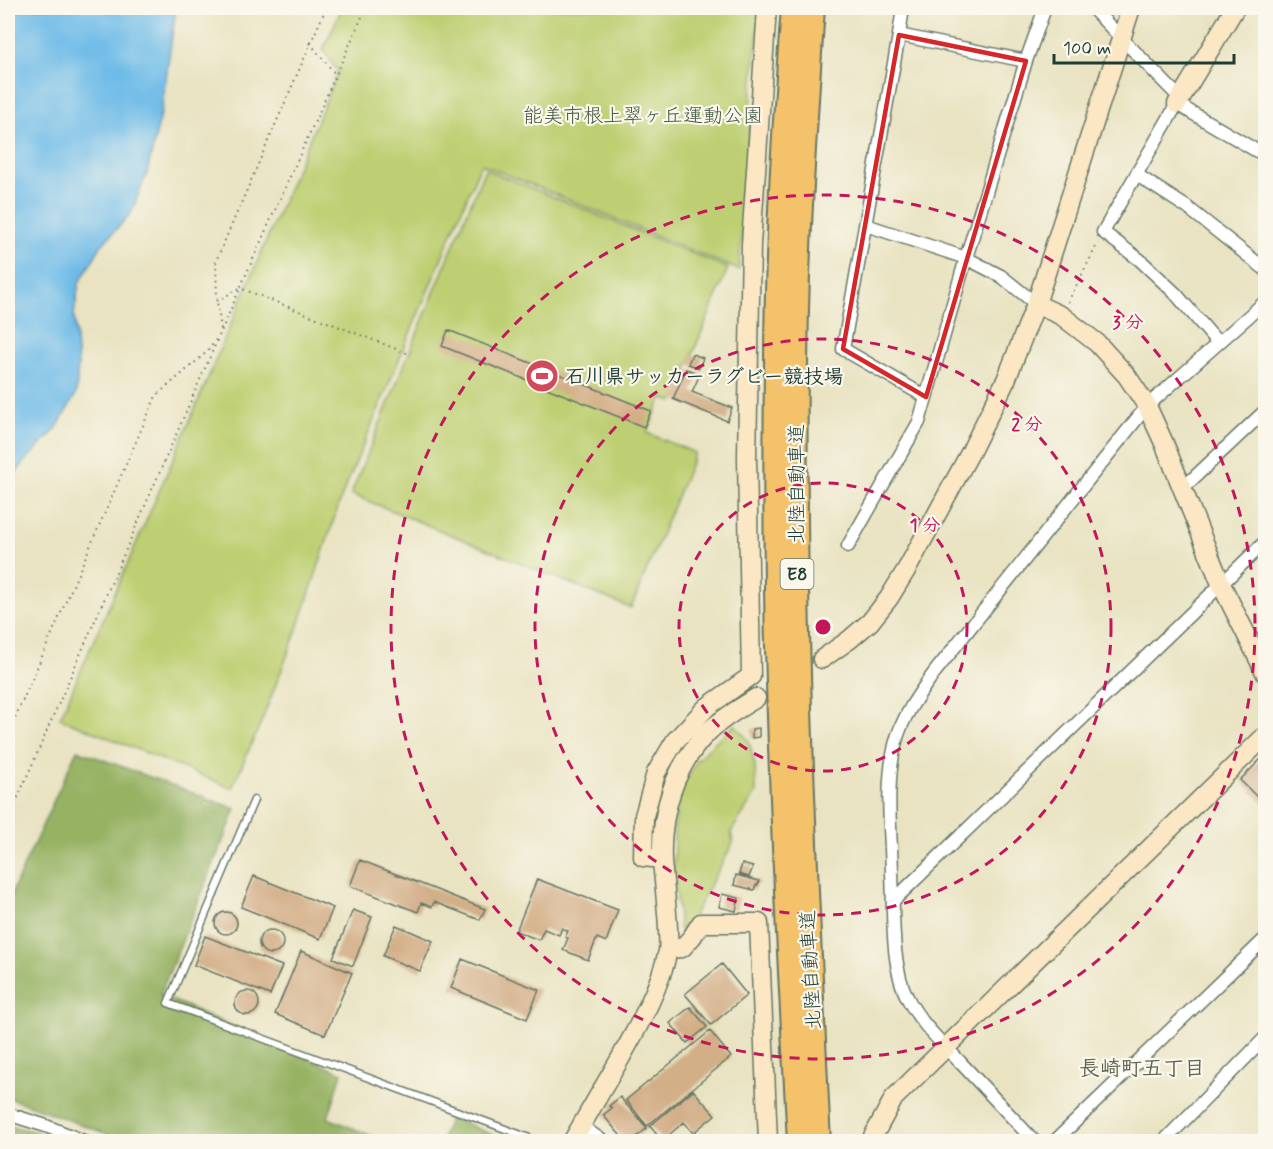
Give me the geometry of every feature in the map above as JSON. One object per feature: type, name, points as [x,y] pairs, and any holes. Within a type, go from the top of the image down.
[{"type":"highway","name":"北陸自動車道","points":[[793,8],[786,105],[776,351],[776,515],[777,645],[799,1142]]},
{"type":"highway","name":"北陸自動車道","points":[[813,8],[800,232],[796,364],[796,482],[808,928],[819,1142]]},
{"type":"street","points":[[662,859],[643,857],[644,816],[656,773],[675,741],[707,707],[751,676],[747,457],[751,244],[767,8]]},
{"type":"street","points":[[903,8],[843,349],[926,397]]},
{"type":"street","points":[[848,546],[919,422],[966,258],[1026,61],[1045,8]]},
{"type":"street","points":[[1092,8],[1179,102],[1266,154]]},
{"type":"street","points":[[822,658],[870,622],[889,598],[971,451],[1001,390],[1036,304],[1131,8]]},
{"type":"street","points":[[1218,343],[1174,293],[1140,261],[1103,232],[1235,8]]},
{"type":"street","points":[[899,34],[1026,61]]},
{"type":"street","points":[[1137,175],[1188,207],[1266,270]]},
{"type":"street","points":[[866,225],[966,258],[1001,276],[1036,304],[1062,316],[1097,343],[1127,376],[1147,406],[1221,584],[1266,674]]},
{"type":"street","points":[[1035,1142],[946,1048],[917,1015],[906,997],[899,974],[893,900],[889,788],[895,745],[906,717],[920,692],[1147,406],[1266,301]]},
{"type":"street","points":[[1183,488],[1266,410]]},
{"type":"street","points":[[893,900],[1266,541]]},
{"type":"street","points":[[604,1142],[577,1134],[647,1010],[660,982],[669,949],[662,859],[664,817],[670,792],[693,748],[730,714],[756,698]]},
{"type":"street","points":[[870,1142],[894,1098],[1266,735]]},
{"type":"street","points":[[669,949],[682,948],[701,923],[759,923],[768,1142]]},
{"type":"street","points":[[1054,1142],[1266,938]]},
{"type":"street","points":[[1163,1142],[1266,1037]]},
{"type":"street","points":[[8,1114],[86,1142]]},
{"type":"lane","points":[[254,801],[168,1003],[540,1142]]},
{"type":"path","points":[[8,734],[156,396],[207,352],[222,331],[217,301],[216,261],[326,8]]},
{"type":"path","points":[[8,820],[240,288],[366,8]]},
{"type":"path","points":[[310,43],[336,75]]},
{"type":"path","points":[[1062,316],[1103,232]]},
{"type":"path","points":[[217,301],[240,288]]},
{"type":"path","points":[[240,288],[409,354]]},
{"type":"highlighted area","points":[[899,35],[1026,61],[926,397],[843,349]]},
{"type":"green space","name":"能美市根上翠ヶ丘運動公園","points":[[342,8],[760,8],[739,270],[481,164],[341,498],[299,625],[262,720],[232,788],[60,718],[338,72],[323,50]]},
{"type":"green space","name":"石川県サッカーラグビー競技場","points":[[485,169],[728,268],[673,402],[662,398],[647,433],[695,453],[631,608],[351,494]]},
{"type":"green space","points":[[735,725],[748,740],[751,749],[755,765],[756,793],[731,832],[733,843],[692,918],[681,931],[674,871],[674,828],[680,792],[697,760]]},
{"type":"green space","points":[[77,750],[236,809],[160,995],[342,1073],[328,1118],[384,1141],[126,1141],[8,1098],[8,901]]},
{"type":"green space","points":[[450,1117],[507,1141],[441,1141]]},
{"type":"green space","points":[[8,1126],[33,1131],[62,1141],[8,1141]]},
{"type":"water","points":[[8,8],[176,8],[161,113],[147,173],[131,213],[101,246],[79,283],[74,315],[78,364],[76,394],[56,429],[25,461],[8,485]]},
{"type":"building","points":[[448,330],[651,411],[644,427],[442,346]]},
{"type":"building","points":[[692,354],[703,358],[699,368],[688,364]]},
{"type":"building","points":[[686,369],[700,374],[692,392],[732,408],[727,421],[673,399]]},
{"type":"building","points":[[759,728],[759,737],[752,738],[752,729]]},
{"type":"building","points":[[1261,759],[1266,763],[1266,806],[1240,780]]},
{"type":"building","points":[[360,860],[485,909],[480,920],[434,902],[432,907],[421,903],[418,912],[350,886]]},
{"type":"building","points":[[742,864],[753,867],[749,877],[739,874]]},
{"type":"building","points":[[736,875],[759,881],[758,885],[754,890],[734,885]]},
{"type":"building","points":[[254,876],[333,908],[320,939],[241,907]]},
{"type":"building","points":[[537,879],[618,910],[606,942],[597,938],[588,960],[563,950],[568,931],[562,928],[559,935],[544,929],[539,940],[516,931]]},
{"type":"building","points":[[722,894],[739,898],[736,911],[719,907]]},
{"type":"building","points":[[353,910],[372,917],[353,966],[333,958]]},
{"type":"building","points":[[226,912],[234,915],[237,923],[234,931],[226,934],[218,931],[215,923],[218,915]]},
{"type":"building","points":[[396,925],[433,941],[420,971],[383,956]]},
{"type":"building","points":[[271,930],[280,933],[283,942],[280,951],[271,954],[262,951],[259,942],[262,933]]},
{"type":"building","points":[[205,936],[282,966],[270,995],[194,965]]},
{"type":"building","points":[[301,951],[352,973],[325,1035],[275,1014]]},
{"type":"building","points":[[462,959],[539,990],[527,1019],[451,988]]},
{"type":"building","points":[[722,964],[747,995],[711,1025],[685,994]]},
{"type":"building","points":[[247,991],[255,995],[259,1003],[255,1011],[247,1015],[239,1011],[235,1003],[239,995]]},
{"type":"building","points":[[690,1007],[707,1027],[687,1043],[670,1023]]},
{"type":"building","points":[[710,1031],[731,1057],[647,1126],[626,1100]]},
{"type":"building","points":[[693,1090],[715,1115],[693,1133],[684,1122],[662,1141],[650,1126]]},
{"type":"building","points":[[620,1097],[647,1128],[631,1142],[626,1142],[603,1115],[612,1108],[609,1106]]},
{"type":"place","name":"石川県サッカーラグビー競技場","points":[[542,376]]},
{"type":"district","name":"長崎町五丁目","points":[[1142,1068]]}]
